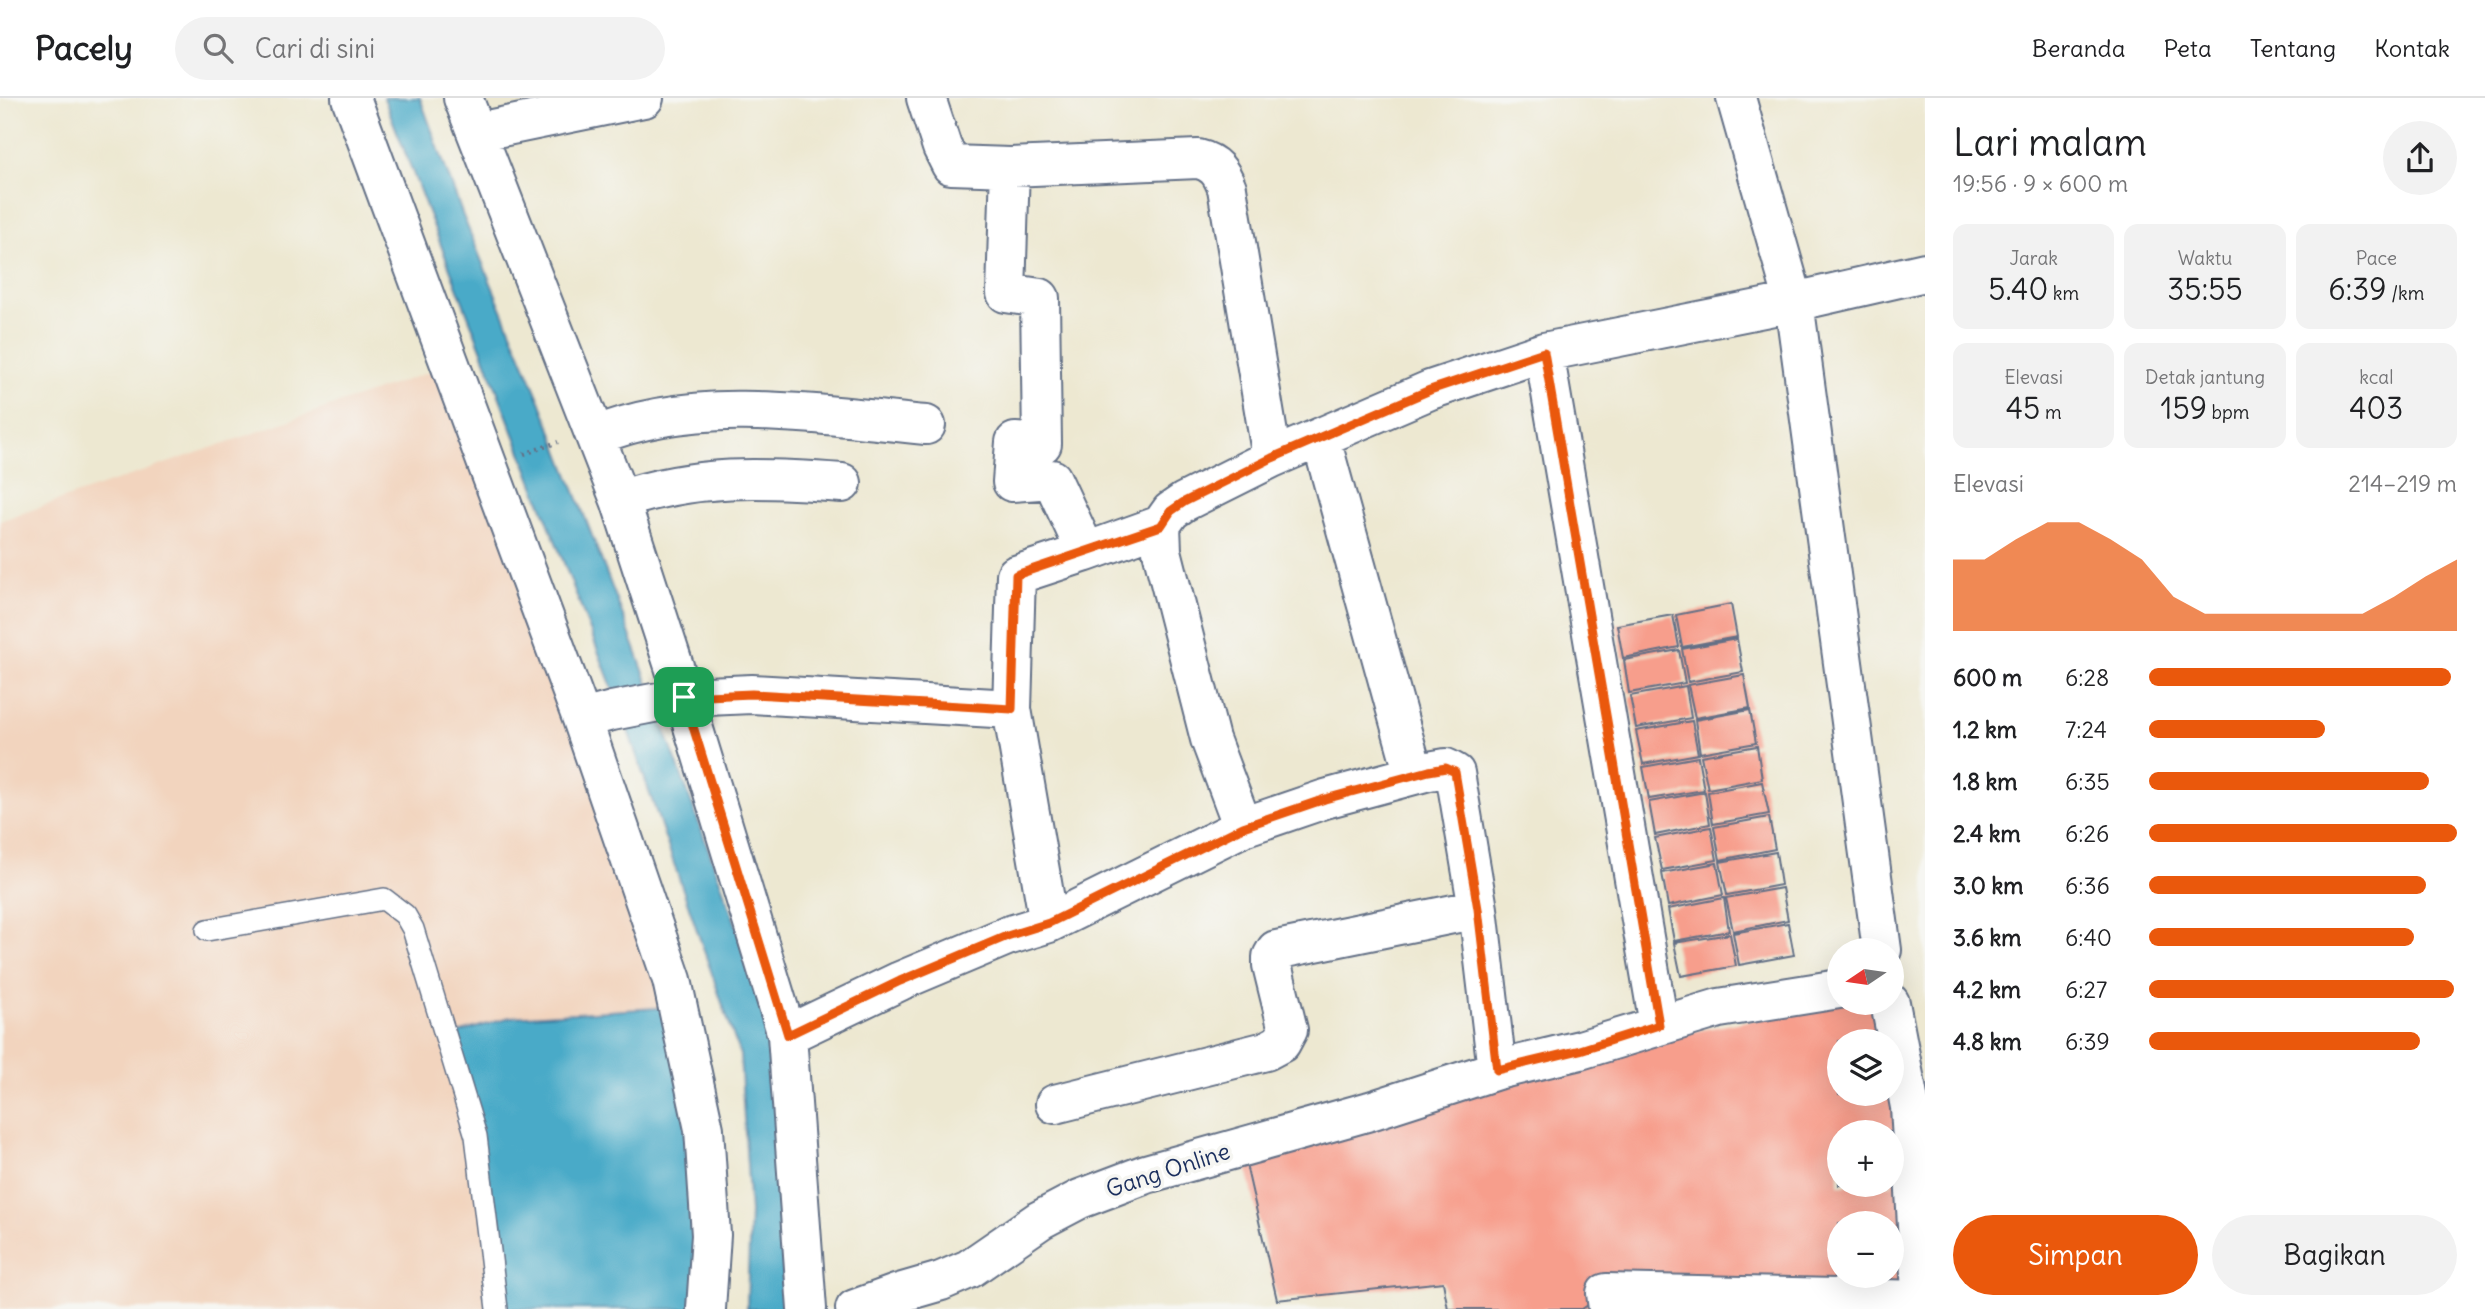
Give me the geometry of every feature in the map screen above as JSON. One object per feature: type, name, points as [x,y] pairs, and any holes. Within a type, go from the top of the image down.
[{"type":"street","points":[[351,98],[597,715],[677,999],[704,1129],[711,1235],[706,1309]]},
{"type":"street","points":[[644,98],[470,115],[579,439],[620,500],[788,1035],[807,1309]]},
{"type":"street","points":[[926,98],[942,147],[951,165],[1010,167],[1198,159],[1211,162],[1222,174],[1227,188],[1272,458]]},
{"type":"street","points":[[1736,98],[1794,302],[1880,938]]},
{"type":"street","points":[[1010,167],[1006,293],[1040,298],[1042,444],[1015,442],[1012,482],[1052,479],[1086,552]]},
{"type":"street","points":[[1243,827],[1210,739],[1196,692],[1162,551],[1161,526],[1171,511],[1272,458],[1430,390],[1544,352],[1794,302],[1925,272]]},
{"type":"street","points":[[1544,352],[1659,1025]]},
{"type":"street","points":[[579,439],[624,424],[669,415],[724,412],[795,413],[926,425]]},
{"type":"street","points":[[1321,439],[1414,775]]},
{"type":"street","points":[[620,500],[654,489],[719,479],[769,477],[842,483]]},
{"type":"street","points":[[1049,923],[1012,709],[1016,575],[1161,526]]},
{"type":"street","points":[[597,715],[684,697],[752,694],[1012,709]]},
{"type":"street","points":[[788,1035],[900,981],[1007,936],[1049,923],[1243,827],[1325,799],[1446,768],[1455,772],[1478,909],[1497,1070]]},
{"type":"street","points":[[1055,1104],[1266,1051],[1280,1043],[1288,1030],[1272,965],[1276,950],[1478,909]]},
{"type":"street","name":"Gang Online","points":[[855,1309],[969,1269],[1040,1220],[1080,1199],[1146,1174],[1370,1111],[1497,1070],[1580,1050],[1719,1008],[1827,991]]},
{"type":"street","points":[[1608,1309],[1606,1293],[1923,1303],[1918,1106],[1893,1015]]},
{"type":"lane","points":[[207,930],[384,899],[405,915],[412,929],[476,1136],[497,1309]]},
{"type":"path","points":[[517,456],[579,439]]},
{"type":"shaded area","points":[[450,365],[674,1007],[510,1017],[476,1136],[497,1309],[0,1309],[0,521]]},
{"type":"water","points":[[384,98],[420,98],[463,216],[540,401],[625,621],[746,952],[776,1049],[783,1309],[747,1309],[750,1212],[740,1055],[622,713]]},
{"type":"water","points":[[674,1007],[706,1309],[497,1309],[492,1255],[446,1037],[510,1017]]},
{"type":"building","points":[[1731,604],[1737,637],[1682,647],[1676,615]]},
{"type":"building","points":[[1673,615],[1679,647],[1623,658],[1617,625]]},
{"type":"building","points":[[1737,639],[1743,672],[1688,682],[1682,649]]},
{"type":"building","points":[[1679,650],[1685,683],[1629,693],[1624,660]]},
{"type":"building","points":[[1744,675],[1750,708],[1695,718],[1688,685]]},
{"type":"building","points":[[1686,686],[1691,718],[1636,728],[1630,696]]},
{"type":"building","points":[[1750,710],[1756,743],[1700,753],[1695,720]]},
{"type":"building","points":[[1692,721],[1698,754],[1643,764],[1636,731]]},
{"type":"building","points":[[1757,746],[1762,779],[1708,789],[1701,756]]},
{"type":"building","points":[[1698,757],[1704,790],[1649,799],[1643,767]]},
{"type":"building","points":[[1762,782],[1769,814],[1713,824],[1708,792]]},
{"type":"building","points":[[1705,792],[1710,824],[1655,835],[1649,802]]},
{"type":"building","points":[[1769,817],[1775,849],[1720,860],[1714,827]]},
{"type":"building","points":[[1711,827],[1717,860],[1662,870],[1655,838]]},
{"type":"building","points":[[1776,852],[1781,885],[1727,895],[1720,862]]},
{"type":"building","points":[[1717,863],[1723,895],[1668,906],[1662,873]]},
{"type":"building","points":[[1782,888],[1788,920],[1733,931],[1726,898]]},
{"type":"building","points":[[1724,898],[1729,931],[1674,941],[1668,909]]},
{"type":"building","points":[[1788,923],[1794,955],[1739,965],[1733,933]]},
{"type":"building","points":[[1730,934],[1736,966],[1681,976],[1674,943]]},
{"type":"building","points":[[1827,1005],[1827,1015],[1891,1015],[1893,1029],[1827,1029],[1827,1106],[1901,1106],[1903,1120],[1827,1120],[1827,1197],[1904,1197],[1904,1133],[1922,1301],[1606,1293],[1582,1309],[1448,1309],[1443,1282],[1277,1300],[1242,1147],[1497,1070]]},
{"type":"route","points":[[1544,352],[1659,1025],[1580,1050],[1497,1070],[1478,909],[1455,772],[1446,768],[1366,787],[1243,827],[1049,923],[1007,936],[900,981],[788,1035],[684,697],[752,694],[1012,709],[1016,575],[1161,526],[1171,511],[1184,502],[1272,458],[1430,390],[1544,352]]}]
